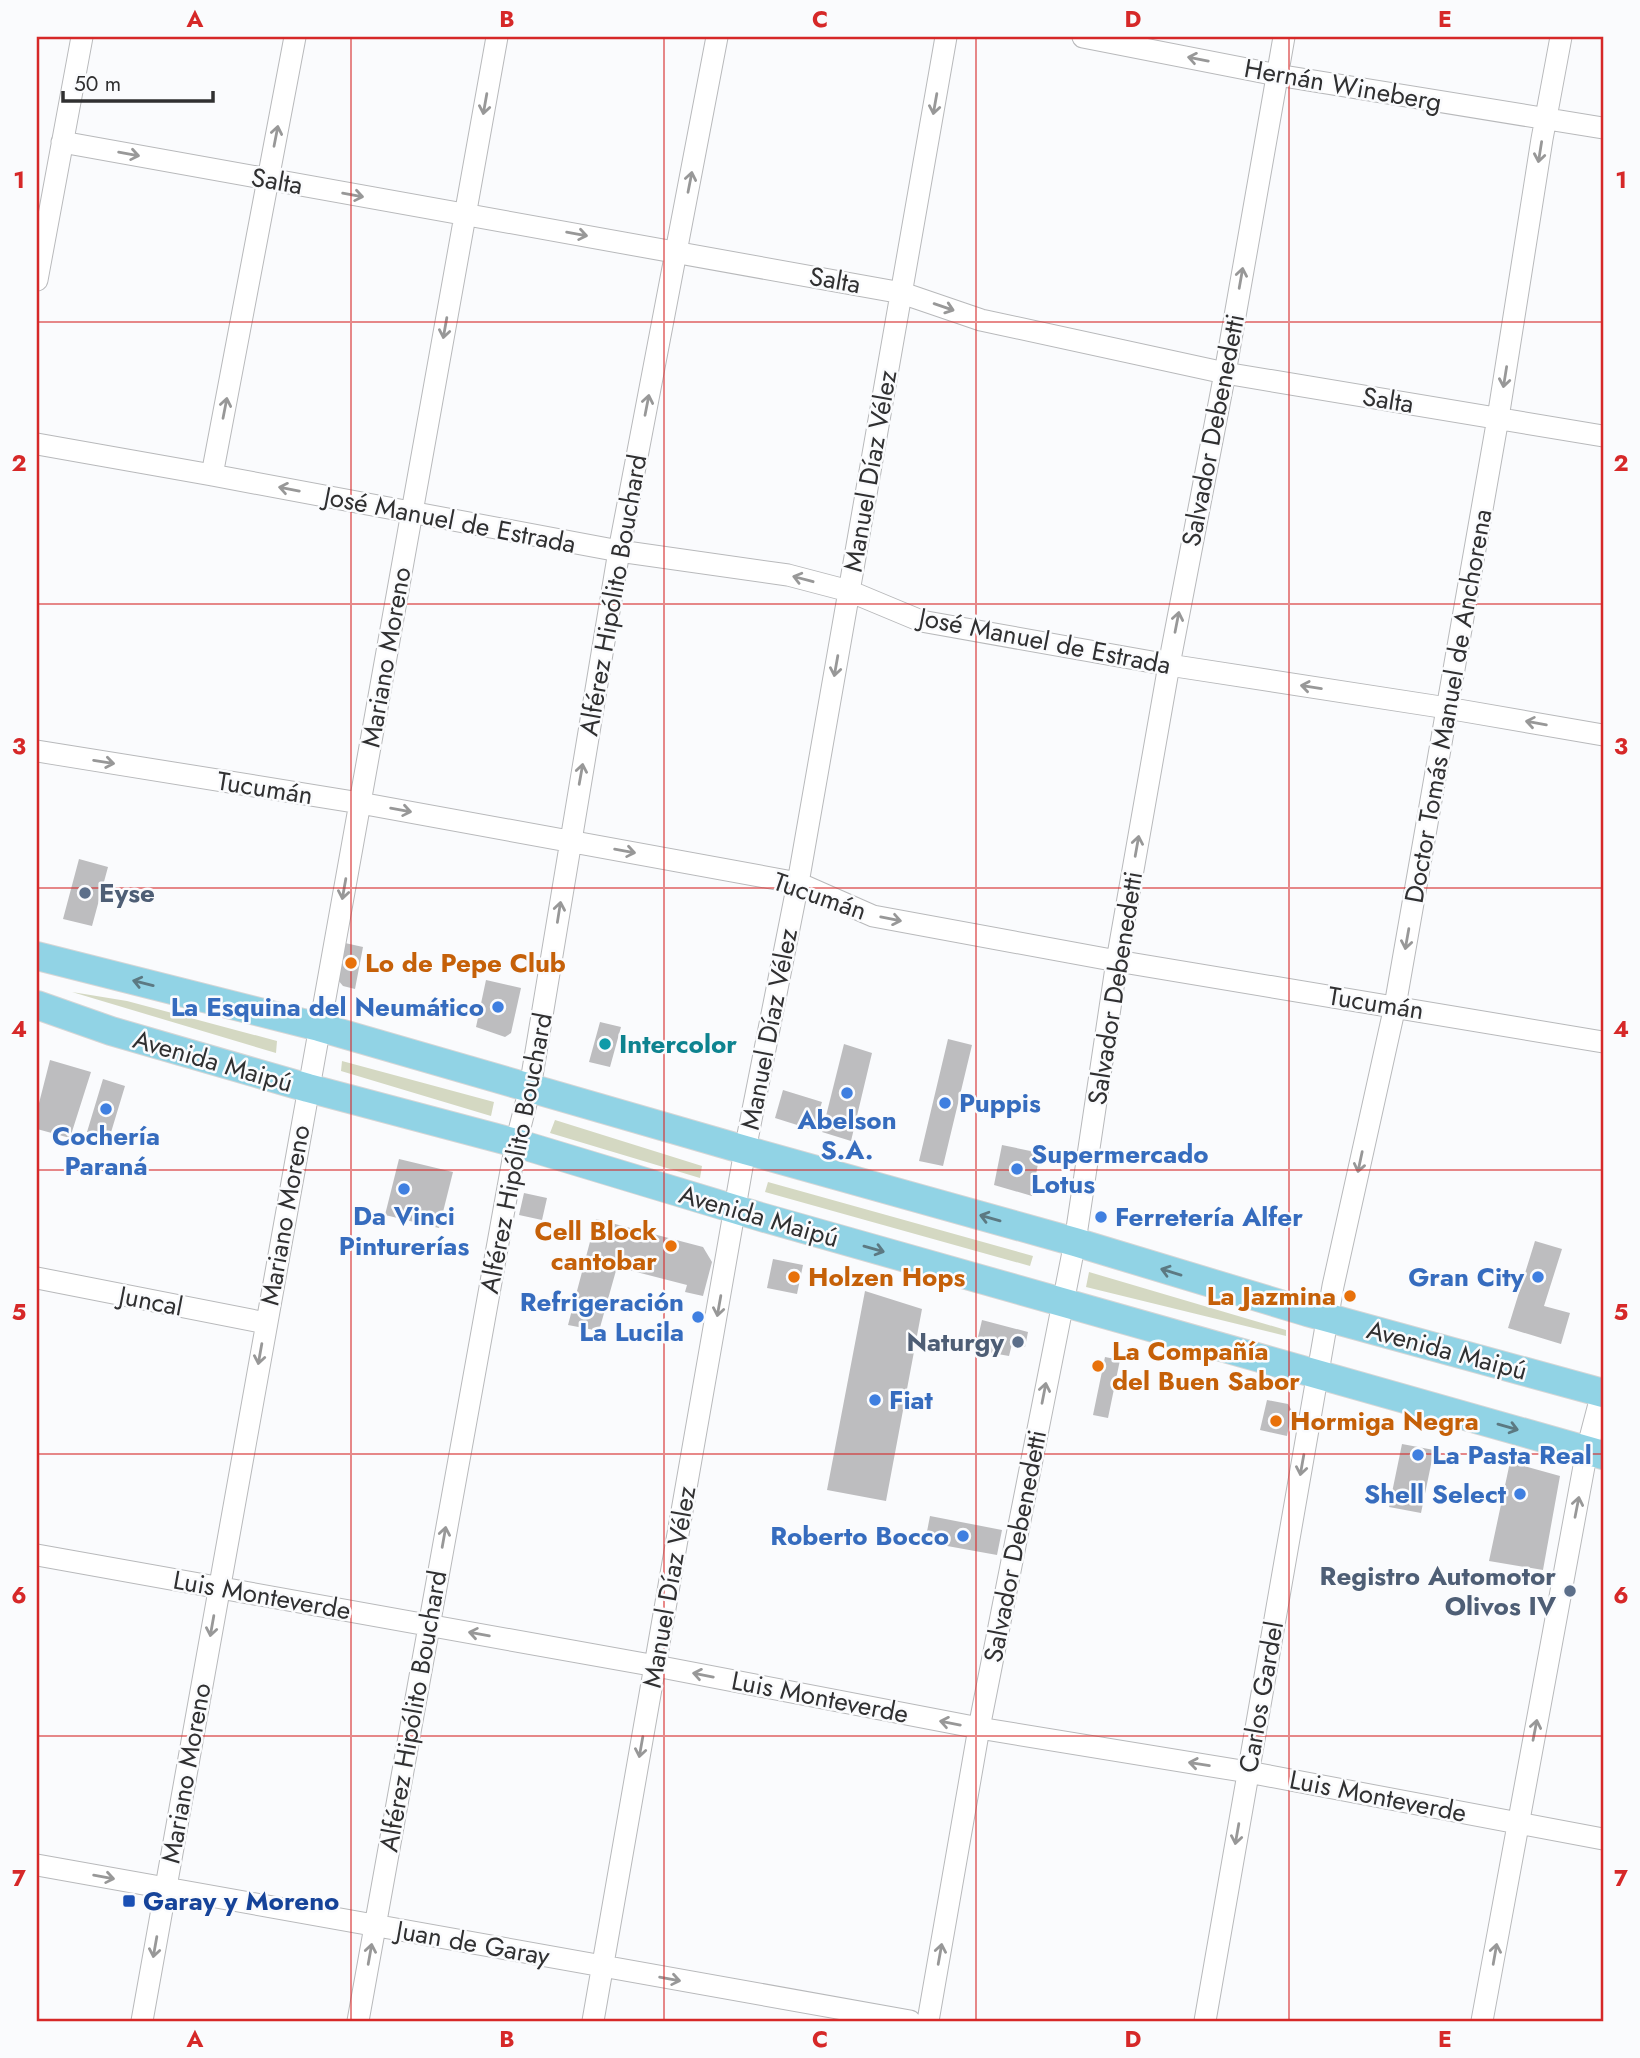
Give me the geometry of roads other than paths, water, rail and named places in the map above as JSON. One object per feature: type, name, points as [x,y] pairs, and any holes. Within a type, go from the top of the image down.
[{"type":"main road","name":"Avenida Maipú","points":[[37,956],[319,1027],[1075,1242],[1328,1318],[1603,1391]]},
{"type":"main road","name":"Avenida Maipú","points":[[37,1005],[111,1031],[307,1088],[516,1143],[736,1209],[1595,1453]]},
{"type":"street","points":[[37,280],[82,37]]},
{"type":"street","points":[[212,475],[295,37]]},
{"type":"street","name":"Mariano Moreno","points":[[142,2021],[497,37]]},
{"type":"street","name":"Alférez Hipólito Bouchard","points":[[358,2021],[516,1143],[530,1088],[619,551],[717,37]]},
{"type":"street","name":"Manuel Díaz Vélez","points":[[593,2021],[745,1150],[798,883],[946,37]]},
{"type":"street","name":"Hernán Wineberg","points":[[1083,37],[1277,75],[1603,128]]},
{"type":"street","name":"Salvador Debenedetti","points":[[928,2021],[979,1728],[1075,1242],[1118,961],[1169,665],[1225,373],[1284,37]]},
{"type":"street","name":"Doctor Tomás Manuel de Anchorena","points":[[1318,1373],[1395,1006],[1499,418],[1561,37]]},
{"type":"street","name":"Salta","points":[[62,142],[902,293],[981,320],[1225,373],[1603,436]]},
{"type":"street","name":"José Manuel de Estrada","points":[[37,444],[619,551],[788,575],[849,592],[921,621],[1169,665],[1603,735]]},
{"type":"street","name":"Tucumán","points":[[37,751],[360,803],[798,883],[873,916],[1118,961],[1603,1042]]},
{"type":"street","name":"Juncal","points":[[37,1278],[266,1324]]},
{"type":"street","name":"Carlos Gardel","points":[[1205,2021],[1318,1373]]},
{"type":"street","points":[[1482,2021],[1518,1823],[1595,1453],[1603,1391]]},
{"type":"street","name":"Luis Monteverde","points":[[37,1555],[656,1666],[979,1728],[1248,1772],[1603,1839]]},
{"type":"street","name":"Juan de Garay","points":[[37,1865],[910,2021]]},
{"type":"place","name":"Eyse","points":[[85,893]]},
{"type":"place","name":"Lo de Pepe Club","points":[[351,963]]},
{"type":"place","name":"La Esquina del Neumático","points":[[498,1007]]},
{"type":"place","name":"Intercolor","points":[[605,1044]]},
{"type":"place","name":"Abelson S.A.","points":[[847,1093]]},
{"type":"place","name":"Puppis","points":[[945,1103]]},
{"type":"place","name":"Cochería Paraná","points":[[106,1109]]},
{"type":"place","name":"Supermercado Lotus","points":[[1017,1169]]},
{"type":"place","name":"Da Vinci Pinturerías","points":[[404,1189]]},
{"type":"place","name":"Ferretería Alfer","points":[[1101,1217]]},
{"type":"place","name":"Cell Block cantobar","points":[[671,1246]]},
{"type":"place","name":"Holzen Hops","points":[[794,1277]]},
{"type":"place","name":"Gran City","points":[[1538,1277]]},
{"type":"place","name":"La Jazmina","points":[[1350,1296]]},
{"type":"place","name":"Refrigeración La Lucila","points":[[698,1317]]},
{"type":"place","name":"Naturgy","points":[[1018,1342]]},
{"type":"place","name":"La Compañía del Buen Sabor","points":[[1098,1366]]},
{"type":"place","name":"Fiat","points":[[875,1400]]},
{"type":"place","name":"Hormiga Negra","points":[[1276,1421]]},
{"type":"place","name":"La Pasta Real","points":[[1418,1455]]},
{"type":"place","name":"Shell Select","points":[[1520,1494]]},
{"type":"place","name":"Roberto Bocco","points":[[963,1536]]},
{"type":"place","name":"Registro Automotor Olivos IV","points":[[1570,1591]]},
{"type":"place","name":"Garay y Moreno","points":[[129,1901]]}]
